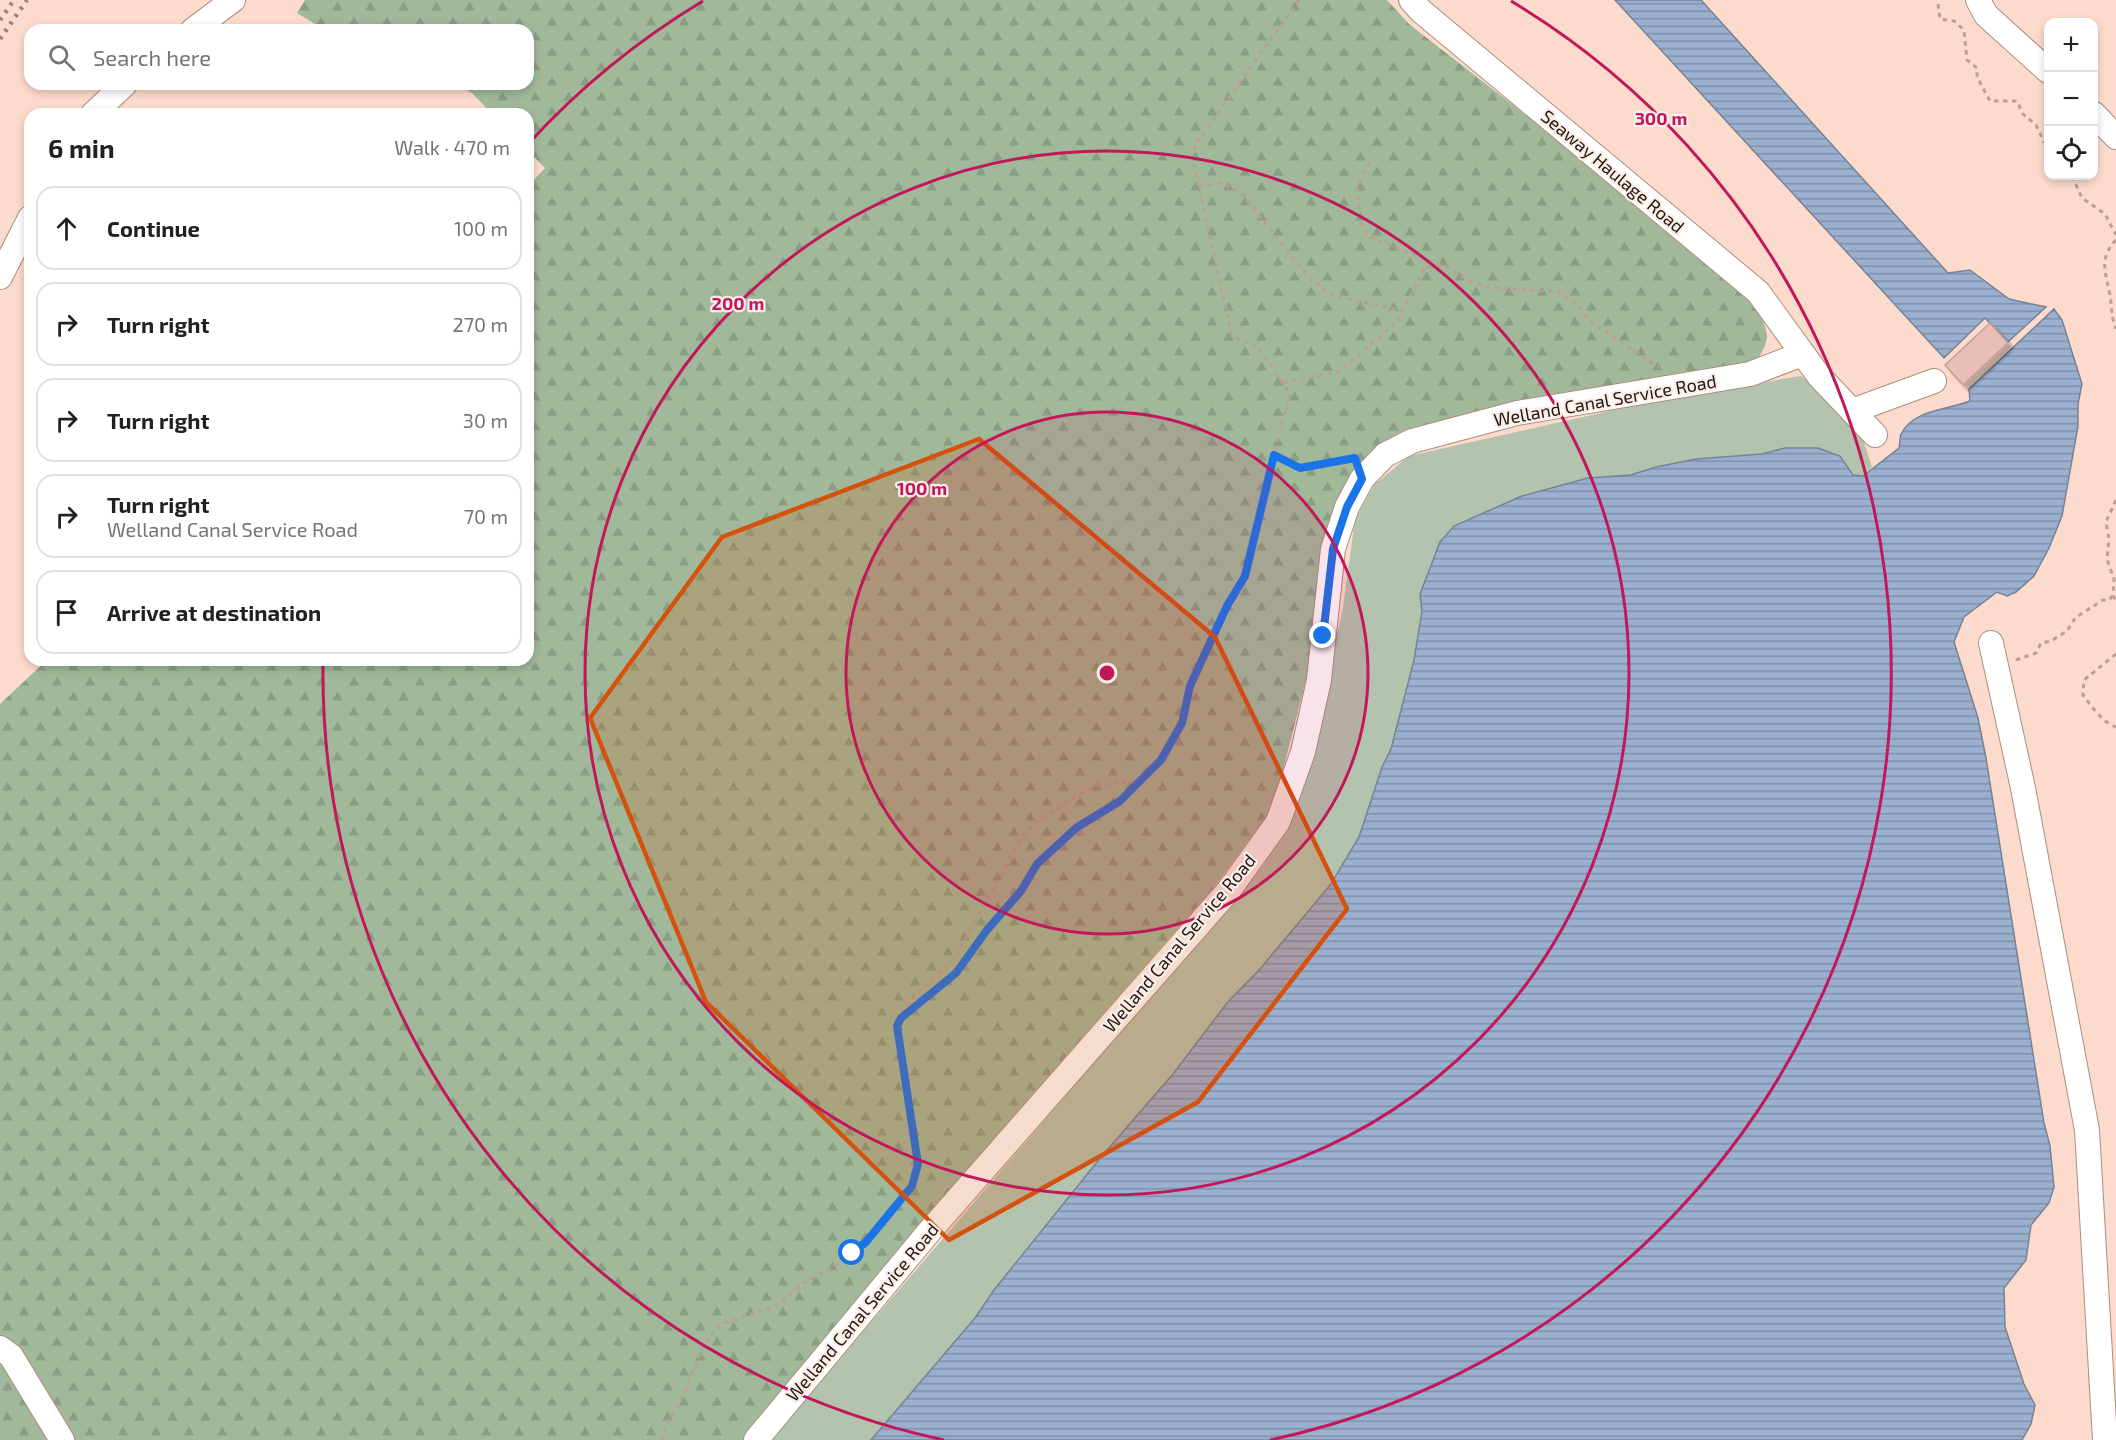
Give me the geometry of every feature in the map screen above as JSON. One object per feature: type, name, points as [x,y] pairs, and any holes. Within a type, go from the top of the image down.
[{"type":"street","points":[[201,24],[233,0]]},
{"type":"street","name":"Seaway Haulage Road","points":[[1410,0],[1758,292],[1802,354],[1875,435]]},
{"type":"street","points":[[1978,0],[1986,15],[2044,67]]},
{"type":"street","points":[[99,108],[118,90]]},
{"type":"street","points":[[2098,118],[2116,137]]},
{"type":"street","points":[[0,277],[24,230]]},
{"type":"street","name":"Welland Canal Service Road","points":[[756,1440],[928,1233],[1229,890],[1278,822],[1303,752],[1319,680],[1333,549],[1347,507],[1362,479],[1385,455],[1412,441],[1516,413],[1750,374],[1802,354]]},
{"type":"street","points":[[1852,411],[1934,381]]},
{"type":"street","points":[[1991,642],[2023,788],[2087,1130],[2105,1440]]},
{"type":"street","points":[[0,1348],[11,1356],[62,1440]]},
{"type":"path","points":[[901,1018],[956,973],[987,930],[1021,891],[1037,864],[1076,828],[1120,801],[1161,760],[1182,723],[1190,686],[1227,606],[1245,576],[1290,393],[1259,348],[1232,336],[1193,160],[1195,145],[1299,0]]},
{"type":"path","points":[[1938,4],[1940,19],[1954,21],[1964,30],[1968,60],[1977,68],[1977,77],[1990,101],[2017,101],[2023,114],[2036,125],[2044,142]]},
{"type":"path","points":[[1370,163],[1357,186],[1361,226],[1372,238],[1446,266],[1471,282],[1493,288],[1559,292],[1578,305],[1588,320],[1686,386]]},
{"type":"path","points":[[2075,180],[2082,198],[2105,214],[2116,235]]},
{"type":"path","points":[[1199,186],[1222,183],[1243,195],[1305,273],[1328,294],[1402,311]]},
{"type":"path","points":[[2116,240],[2109,247],[2103,270],[2116,329]]},
{"type":"path","points":[[1283,383],[1340,371],[1397,322],[1425,267],[1446,266]]},
{"type":"path","points":[[1274,455],[1300,468],[1355,458],[1362,479]]},
{"type":"path","points":[[2116,500],[2106,522],[2109,539],[2107,559],[2114,579],[2113,595],[2116,602]]},
{"type":"path","points":[[1997,667],[2036,653],[2041,643],[2051,641],[2067,631],[2075,618],[2103,600],[2109,600],[2113,595]]},
{"type":"path","points":[[2116,654],[2084,680],[2083,695],[2095,712],[2116,727]]},
{"type":"path","points":[[661,1440],[683,1396],[703,1346],[719,1325],[775,1307],[801,1285],[838,1264],[866,1242],[912,1186],[918,1164],[897,1026],[906,1004],[954,959],[1022,837],[1039,819],[1096,785],[1141,781]]},
{"type":"highlighted area","points":[[979,439],[1215,637],[1347,909],[1198,1102],[949,1240],[706,1002],[590,718],[722,537]]},
{"type":"green space","points":[[305,0],[1387,0],[1409,24],[1699,250],[1741,288],[1758,311],[1764,323],[1767,339],[1757,362],[1378,447],[1318,632],[1274,806],[1215,886],[989,1144],[748,1440],[0,1440],[0,704],[41,666],[534,666],[534,180],[545,168],[534,157],[534,108],[486,108],[472,93],[466,90],[534,90],[534,24],[315,24],[297,13]]},
{"type":"green space","points":[[1801,376],[1836,403],[1862,436],[1872,467],[1863,476],[1853,475],[1840,456],[1785,448],[1762,454],[1696,459],[1631,475],[1588,478],[1522,496],[1454,526],[1421,594],[1422,611],[1414,660],[1391,749],[1382,767],[1359,837],[1331,884],[1260,969],[1227,1003],[1173,1074],[994,1290],[975,1318],[871,1440],[770,1440],[1263,866],[1304,788],[1343,607],[1355,520],[1374,485],[1409,456],[1667,398]]},
{"type":"water","points":[[1615,0],[1701,0],[1948,273],[1970,270],[2009,299],[2046,307],[2008,342],[1985,318],[1944,358]]},
{"type":"water","points":[[2054,309],[2062,320],[2082,384],[2078,404],[2078,426],[2062,516],[2034,576],[2016,592],[2007,596],[1997,592],[1964,617],[1954,642],[1978,718],[1986,758],[2044,1123],[2050,1146],[2054,1187],[2049,1203],[2031,1225],[2026,1260],[2004,1288],[2005,1327],[2024,1384],[2035,1405],[2031,1424],[2022,1440],[871,1440],[975,1318],[994,1290],[1101,1157],[1173,1074],[1227,1003],[1260,969],[1331,884],[1359,837],[1382,767],[1391,749],[1414,660],[1422,611],[1420,594],[1440,542],[1454,526],[1522,496],[1588,478],[1631,475],[1696,459],[1762,454],[1785,448],[1818,448],[1840,456],[1853,475],[1863,476],[1899,448],[1901,434],[1914,420],[1923,415],[1970,401],[1969,389]]},
{"type":"building","points":[[1990,323],[2008,343],[1963,385],[1945,365]]},
{"type":"railway","points":[[0,20],[14,0]]},
{"type":"railway","points":[[0,39],[27,0]]},
{"type":"route","points":[[852,1253],[866,1242],[912,1186],[918,1164],[897,1026],[901,1018],[956,973],[987,930],[1021,891],[1037,864],[1076,828],[1120,801],[1161,760],[1182,723],[1190,686],[1227,606],[1245,576],[1274,455],[1300,468],[1355,458],[1362,479],[1347,507],[1333,549],[1323,636]]}]
